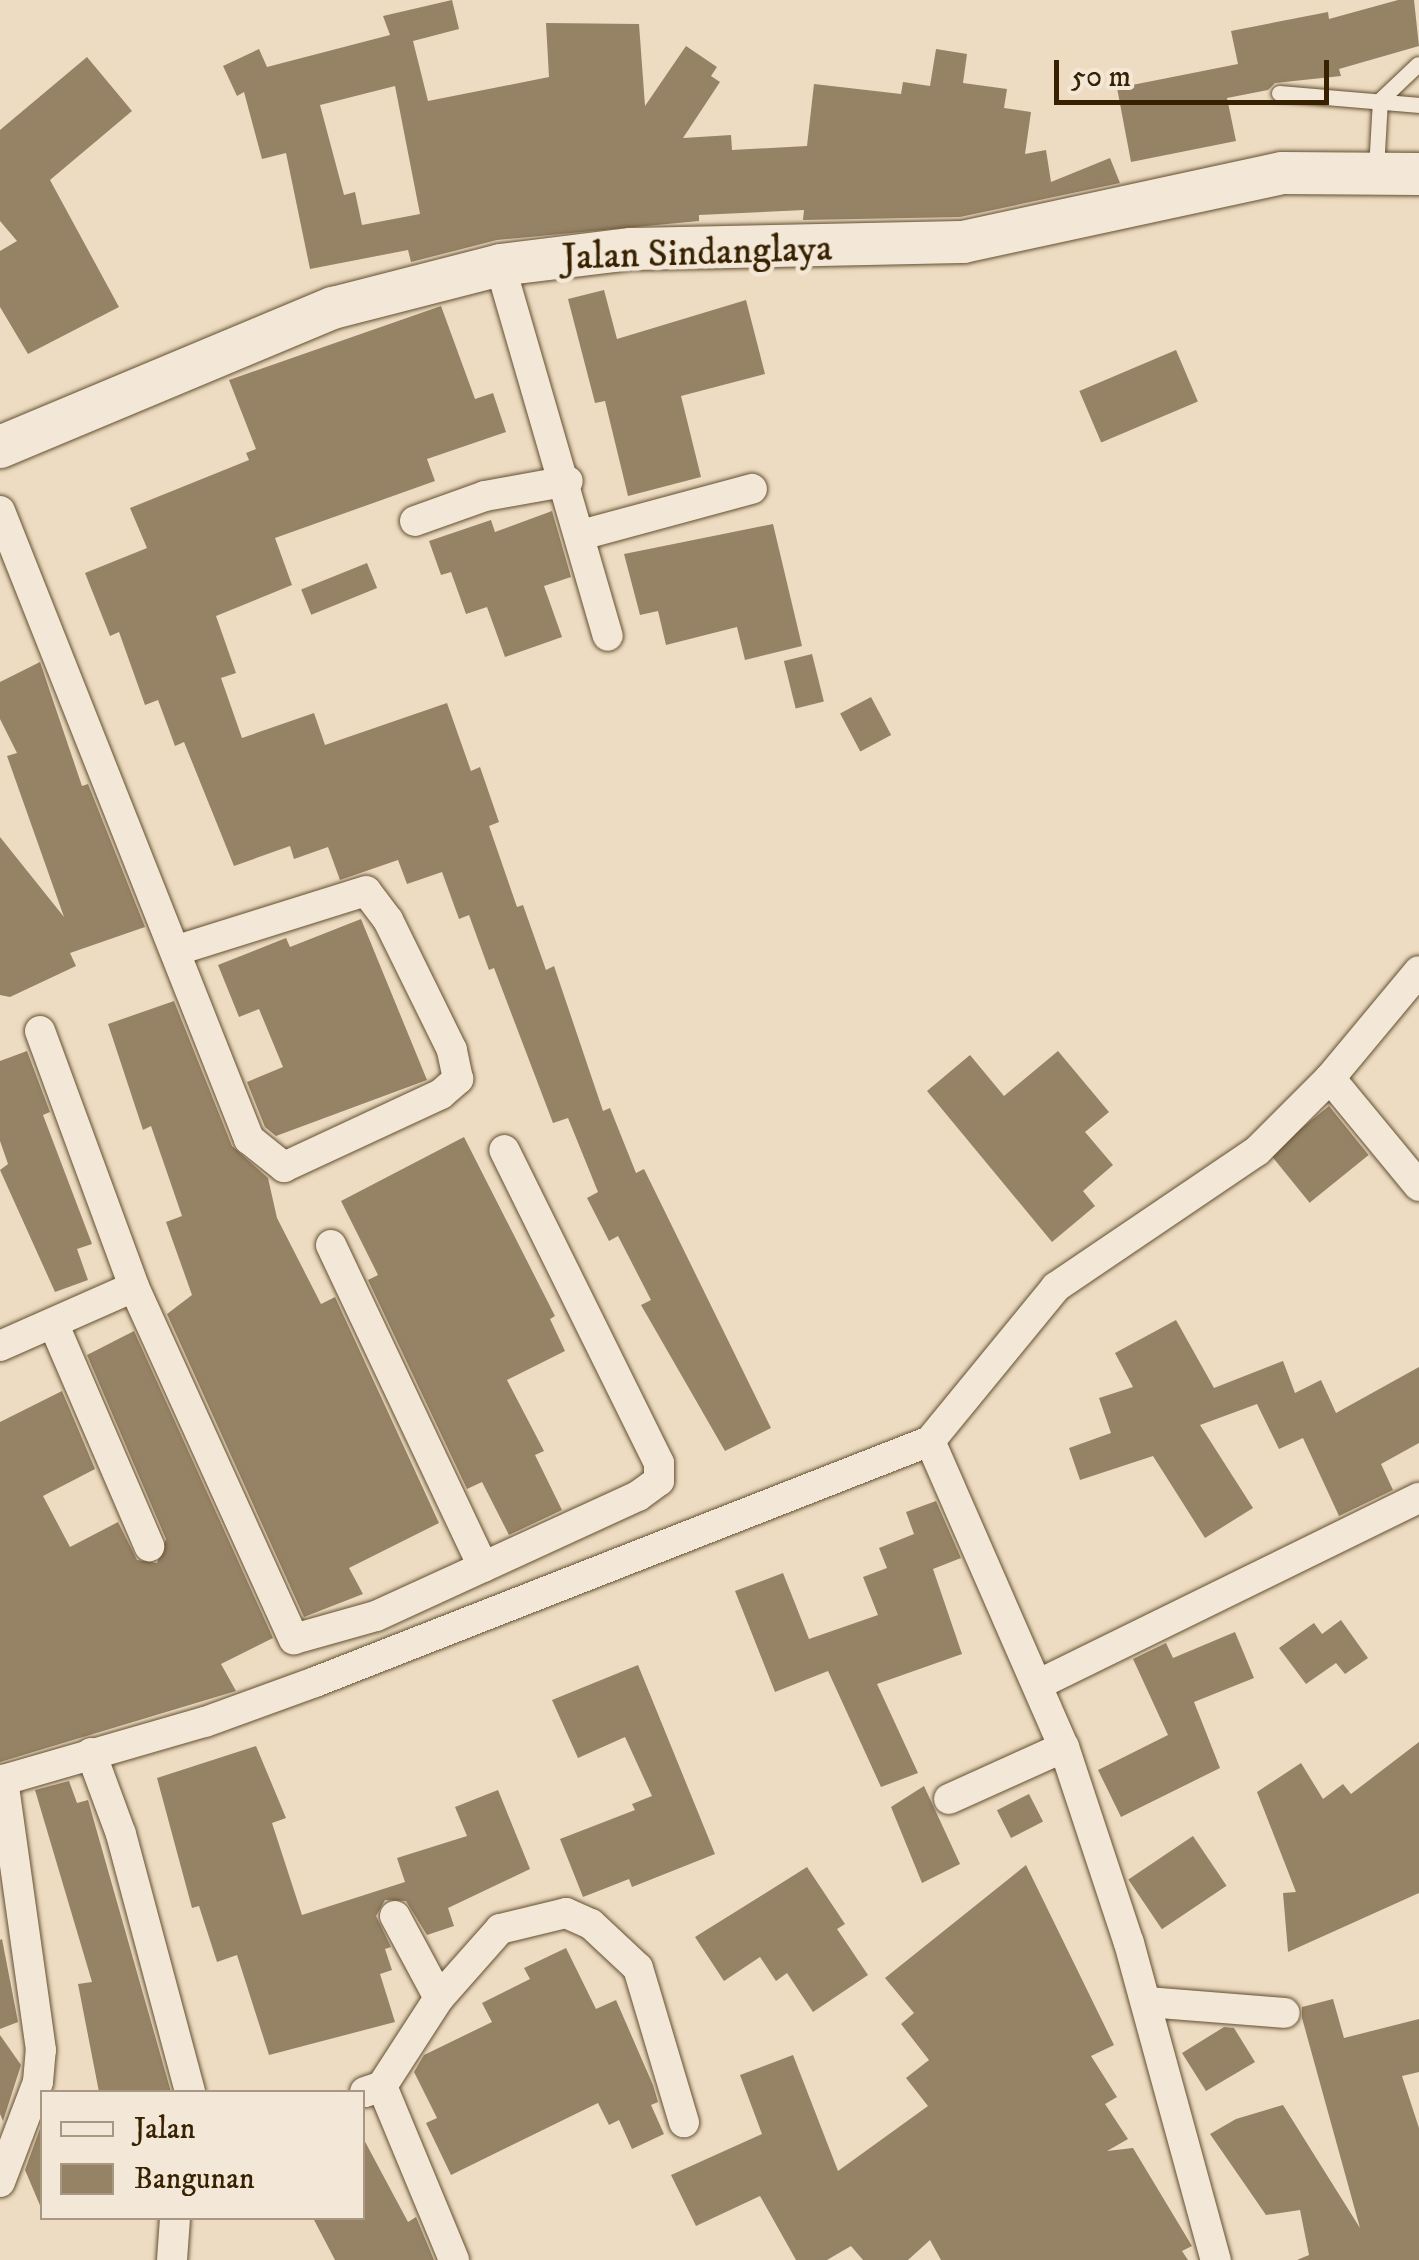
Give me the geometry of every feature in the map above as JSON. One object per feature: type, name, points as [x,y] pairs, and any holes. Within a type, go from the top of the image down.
[{"type":"street","name":"Jalan Sindanglaya","points":[[0,446],[333,308],[500,265],[631,250],[963,242],[1282,172],[1419,174]]},
{"type":"street","points":[[500,265],[568,481],[608,636]]},
{"type":"street","points":[[415,521],[485,496],[568,481]]},
{"type":"street","points":[[581,535],[752,489]]},
{"type":"street","points":[[0,511],[249,1139],[284,1166],[441,1094],[458,1080],[452,1050],[388,920],[366,891],[175,951]]},
{"type":"street","points":[[0,2182],[17,2124],[38,2082],[41,2050],[1,1781],[315,1682],[930,1441],[1056,1288],[1257,1151],[1330,1078],[1419,971]]},
{"type":"street","points":[[40,1032],[134,1287],[315,1682]]},
{"type":"street","points":[[1330,1078],[1419,1186]]},
{"type":"street","points":[[294,1640],[376,1616],[659,1481],[658,1462],[504,1150]]},
{"type":"street","points":[[331,1244],[483,1567]]},
{"type":"street","points":[[0,1346],[134,1287]]},
{"type":"street","points":[[54,1324],[150,1546]]},
{"type":"street","points":[[930,1441],[1064,1747],[1146,2002],[1216,2260]]},
{"type":"street","points":[[1039,1684],[1419,1498]]},
{"type":"street","points":[[949,1799],[1064,1747]]},
{"type":"street","points":[[91,1753],[121,1834],[189,2090]]},
{"type":"street","points":[[454,2260],[372,2089],[439,1998],[500,1929],[566,1913],[590,1924],[638,1968],[684,2122]]},
{"type":"street","points":[[395,1916],[439,1998]]},
{"type":"street","points":[[1146,2002],[1285,2013]]},
{"type":"street","points":[[172,2260],[174,2220]]},
{"type":"lane","points":[[1376,173],[1380,100],[1418,64]]},
{"type":"lane","points":[[1280,93],[1419,105]]},
{"type":"building","points":[[452,0],[459,29],[413,41],[428,101],[549,77],[546,23],[639,24],[645,106],[686,46],[717,67],[711,76],[720,82],[683,138],[731,135],[732,150],[807,146],[814,84],[901,94],[903,82],[930,86],[936,49],[967,54],[963,83],[1007,89],[1004,108],[1031,112],[1025,154],[1046,150],[1051,182],[1110,158],[1120,183],[960,217],[803,220],[804,210],[699,215],[699,221],[497,240],[411,262],[408,250],[310,269],[286,153],[262,159],[244,92],[237,96],[223,66],[259,49],[267,67],[390,35],[383,16]],"holes":[[[395,86],[420,214],[362,225],[355,192],[344,195],[320,105]]]},
{"type":"building","points":[[1398,0],[1414,0],[1419,46],[1339,69],[1341,76],[1275,83],[1268,90],[1227,98],[1236,141],[1131,162],[1117,88],[1238,64],[1231,31],[1328,12],[1329,19]]},
{"type":"building","points":[[87,57],[132,111],[50,180],[119,307],[28,354],[0,307],[0,251],[17,241],[0,221],[0,130]]},
{"type":"building","points":[[604,290],[617,339],[746,300],[765,374],[681,396],[701,477],[628,496],[605,401],[595,403],[568,299]]},
{"type":"building","points":[[441,306],[475,399],[493,393],[506,432],[427,459],[435,481],[275,538],[292,585],[216,616],[236,673],[221,678],[242,738],[314,713],[325,745],[447,703],[471,771],[480,767],[499,822],[489,826],[517,907],[523,905],[546,970],[554,966],[603,1111],[610,1108],[636,1173],[644,1169],[771,1428],[725,1451],[641,1305],[651,1300],[618,1236],[609,1241],[587,1198],[598,1192],[568,1118],[553,1123],[494,968],[489,970],[469,915],[459,919],[442,872],[407,884],[398,860],[340,880],[328,847],[294,859],[290,846],[234,866],[184,742],[175,746],[158,700],[145,705],[119,632],[110,636],[85,573],[147,548],[130,508],[249,460],[246,453],[256,449],[229,380]]},
{"type":"building","points":[[1176,350],[1198,402],[1101,443],[1079,391]]},
{"type":"building","points":[[552,511],[571,577],[544,586],[562,637],[505,657],[487,607],[466,614],[451,572],[441,575],[429,541],[491,520],[495,532]]},
{"type":"building","points":[[773,524],[802,646],[745,660],[737,627],[666,645],[658,611],[640,615],[624,554]]},
{"type":"building","points":[[367,563],[377,588],[311,615],[301,590]]},
{"type":"building","points":[[812,654],[824,702],[796,709],[784,661]]},
{"type":"building","points":[[40,662],[82,786],[88,784],[145,927],[70,953],[76,966],[10,997],[0,995],[0,837],[64,917],[7,756],[17,753],[0,719],[0,682]]},
{"type":"building","points":[[871,697],[891,735],[860,751],[840,713]]},
{"type":"building","points":[[361,919],[427,1080],[276,1136],[265,1127],[247,1082],[283,1067],[259,1009],[239,1017],[218,965],[286,938],[290,947]]},
{"type":"building","points":[[174,1001],[232,1146],[268,1178],[277,1218],[321,1304],[335,1297],[439,1523],[349,1568],[363,1594],[304,1617],[167,1314],[192,1295],[166,1222],[182,1216],[151,1126],[143,1130],[108,1024]]},
{"type":"building","points":[[27,1051],[50,1112],[43,1115],[92,1244],[77,1249],[88,1280],[55,1292],[0,1170],[8,1164],[0,1141],[0,1061]]},
{"type":"building","points":[[1058,1051],[1109,1112],[1085,1132],[1113,1165],[1083,1191],[1095,1206],[1052,1242],[927,1091],[970,1055],[1004,1096]]},
{"type":"building","points":[[1329,1106],[1369,1155],[1310,1203],[1270,1154]]},
{"type":"building","points":[[464,1137],[555,1316],[550,1319],[565,1351],[507,1380],[544,1451],[535,1455],[562,1510],[509,1535],[482,1482],[467,1489],[368,1280],[378,1275],[341,1201]]},
{"type":"building","points":[[1176,1320],[1214,1388],[1283,1361],[1295,1393],[1321,1380],[1336,1413],[1419,1367],[1419,1443],[1381,1464],[1393,1490],[1339,1516],[1303,1438],[1279,1449],[1257,1404],[1200,1425],[1253,1508],[1205,1538],[1153,1456],[1080,1480],[1069,1448],[1111,1433],[1099,1398],[1133,1387],[1115,1353]]},
{"type":"building","points":[[134,1331],[273,1638],[221,1664],[236,1691],[0,1762],[0,1422],[62,1391],[95,1469],[43,1496],[70,1547],[118,1522],[137,1560],[157,1563],[166,1539],[87,1355]]},
{"type":"building","points":[[936,1501],[961,1558],[933,1569],[962,1654],[877,1684],[918,1773],[881,1787],[828,1671],[775,1692],[735,1591],[783,1573],[809,1639],[878,1615],[863,1577],[887,1568],[879,1548],[914,1534],[906,1512]]},
{"type":"building","points":[[1341,1620],[1368,1658],[1345,1674],[1336,1663],[1306,1684],[1279,1648],[1314,1623],[1322,1634]]},
{"type":"building","points":[[1235,1632],[1254,1678],[1194,1702],[1220,1768],[1121,1817],[1098,1770],[1168,1735],[1133,1659],[1166,1643],[1173,1658]]},
{"type":"building","points":[[638,1665],[715,1854],[632,1887],[629,1879],[583,1897],[560,1839],[635,1810],[632,1804],[652,1796],[625,1737],[578,1758],[552,1700]]},
{"type":"building","points":[[1419,1742],[1419,1893],[1288,1952],[1283,1893],[1296,1892],[1257,1792],[1301,1763],[1323,1799],[1343,1784],[1351,1794]]},
{"type":"building","points":[[256,1746],[286,1818],[272,1823],[302,1915],[405,1882],[397,1858],[467,1836],[455,1807],[498,1790],[530,1869],[448,1908],[454,1926],[427,1935],[406,1901],[385,1900],[376,1916],[391,1947],[385,1949],[392,1970],[380,1974],[395,2022],[269,2055],[237,1955],[217,1962],[199,1906],[192,1908],[157,1778]]},
{"type":"building","points":[[69,1781],[77,1803],[88,1800],[170,2090],[99,2090],[78,1984],[92,1982],[35,1790]]},
{"type":"building","points":[[924,1786],[960,1864],[922,1883],[891,1807]]},
{"type":"building","points":[[1029,1794],[1043,1822],[1011,1838],[997,1810]]},
{"type":"building","points":[[1193,1836],[1227,1886],[1162,1929],[1128,1880]]},
{"type":"building","points":[[1026,1865],[1114,2045],[1091,2056],[1117,2097],[1105,2104],[1128,2139],[1107,2151],[1133,2148],[1192,2246],[1182,2251],[1188,2260],[941,2260],[930,2240],[908,2260],[863,2260],[851,2246],[827,2260],[796,2260],[760,2196],[696,2226],[671,2175],[762,2134],[740,2075],[793,2055],[838,2171],[928,2106],[906,2078],[929,2060],[901,2024],[914,2013],[885,1978]]},
{"type":"building","points":[[807,1867],[845,1924],[837,1929],[868,1975],[813,2012],[787,1973],[776,1981],[760,1957],[724,1981],[695,1937]]},
{"type":"building","points":[[0,1940],[18,2022],[0,2029]]},
{"type":"building","points":[[566,1948],[596,2009],[616,2000],[653,2085],[658,2102],[651,2105],[664,2134],[632,2149],[619,2120],[609,2125],[598,2103],[451,2175],[426,2123],[437,2118],[414,2072],[424,2055],[492,2022],[482,2003],[530,1979],[524,1968]]},
{"type":"building","points":[[1333,1999],[1344,2038],[1419,2019],[1419,2072],[1402,2076],[1419,2128],[1419,2260],[1297,2260],[1309,2255],[1300,2210],[1266,2215],[1210,2134],[1236,2119],[1283,2105],[1360,2228],[1302,2018],[1302,2007]]},
{"type":"building","points":[[1224,2027],[1234,2028],[1255,2062],[1206,2091],[1182,2053]]},
{"type":"building","points":[[0,2035],[21,2065],[3,2121],[0,2114]]},
{"type":"building","points":[[40,2129],[40,2205],[25,2170]]},
{"type":"building","points":[[365,2142],[408,2222],[416,2217],[434,2260],[335,2260],[314,2220],[365,2220]]}]
